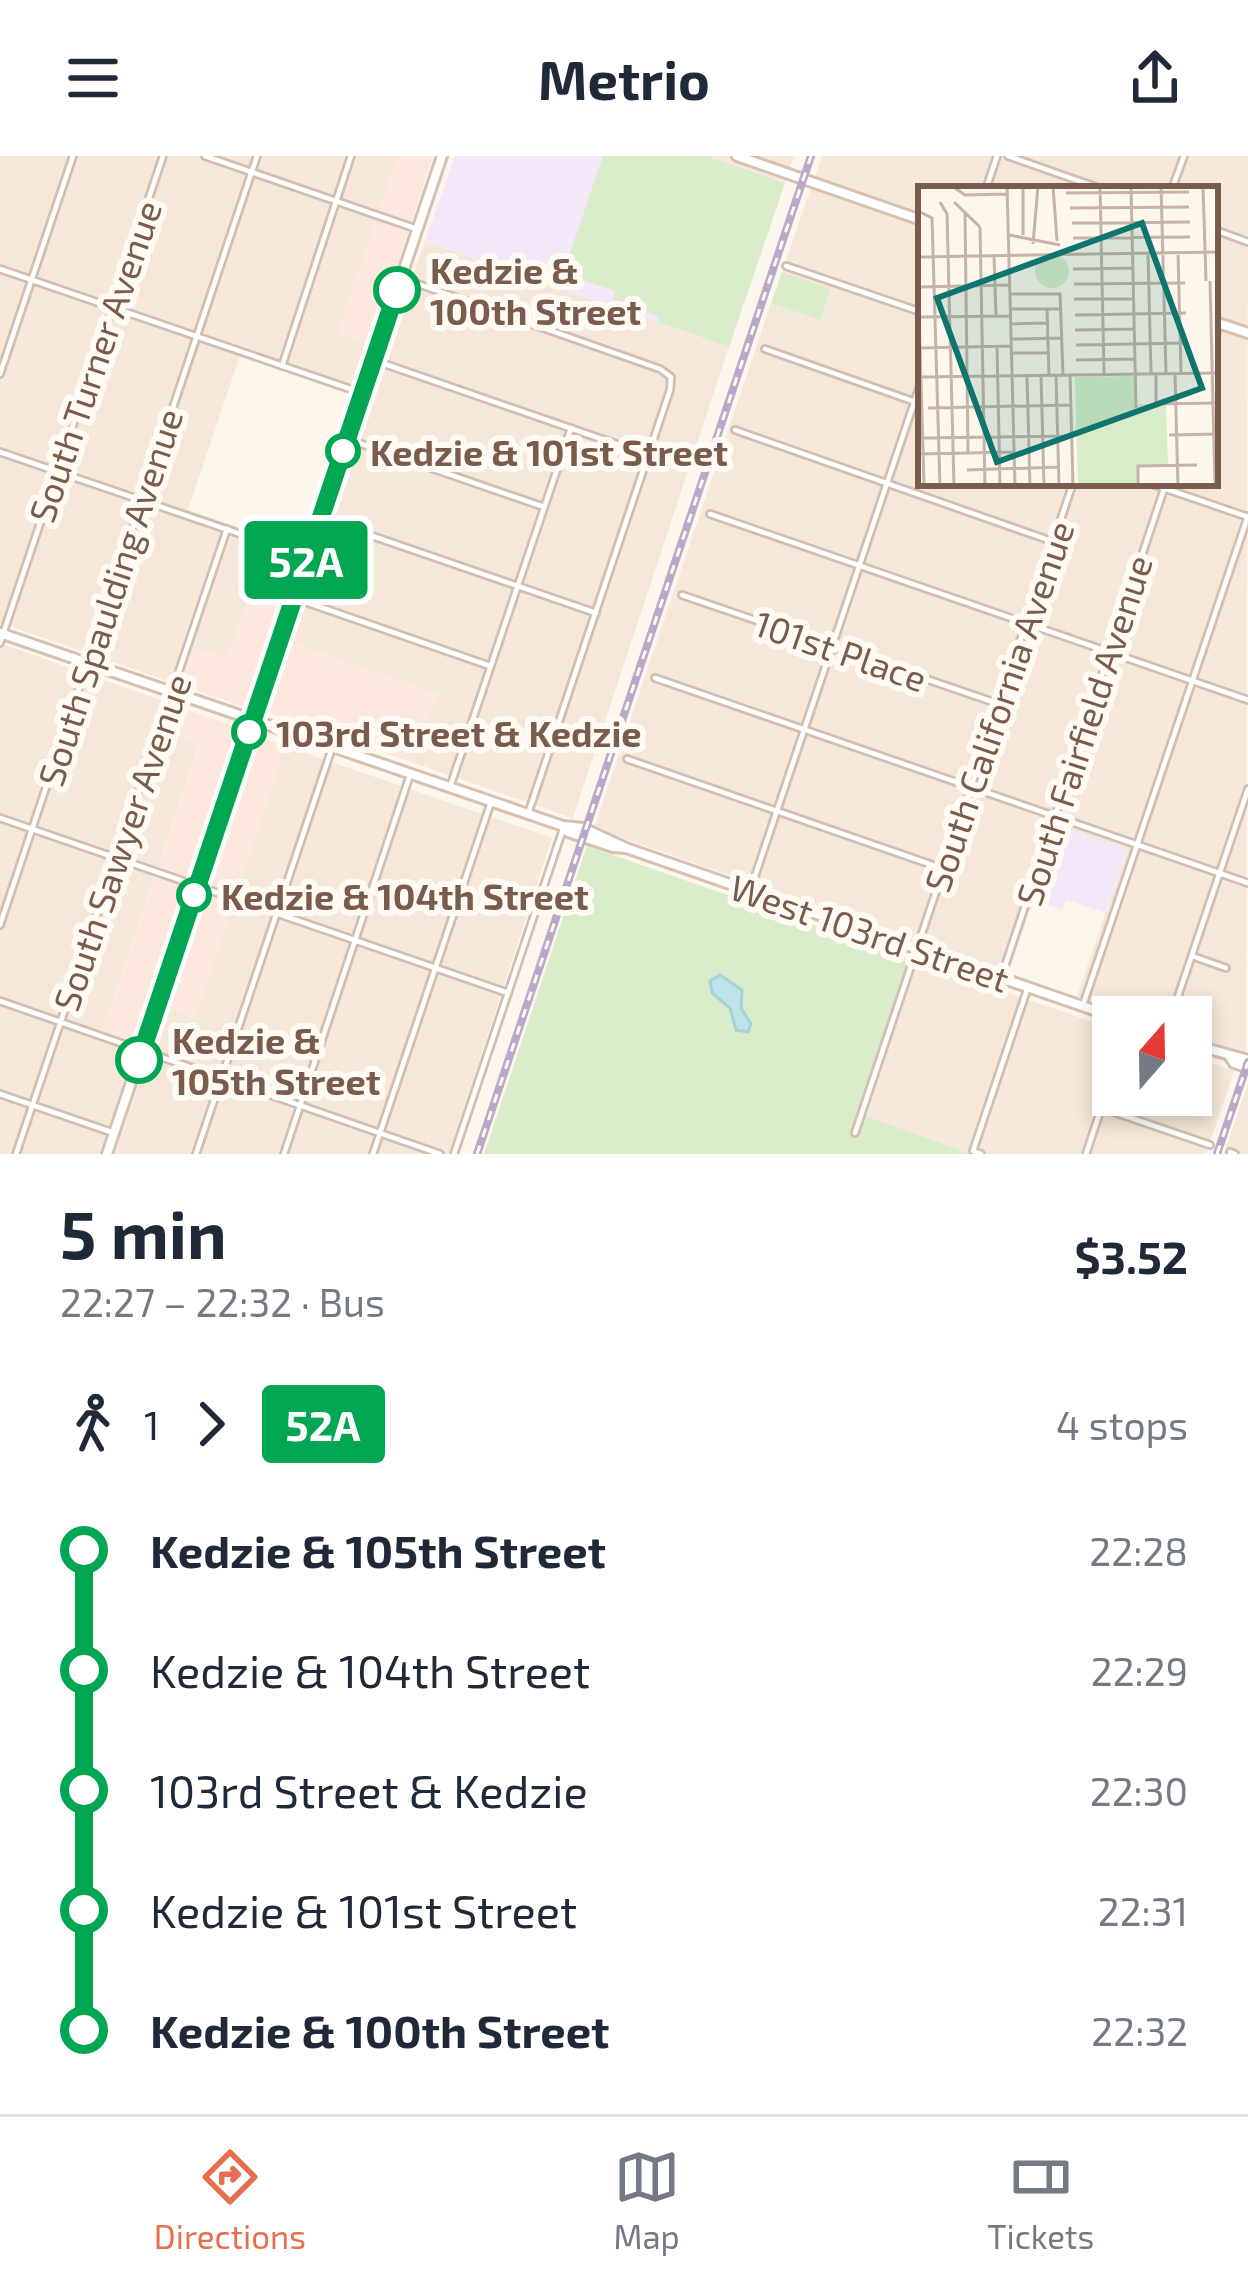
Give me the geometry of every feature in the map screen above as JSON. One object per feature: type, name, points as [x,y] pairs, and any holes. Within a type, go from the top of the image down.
[{"type":"main road","points":[[107,1154],[442,156]]},
{"type":"main road","points":[[737,156],[918,219]]},
{"type":"main road","points":[[1218,323],[1248,334]]},
{"type":"main road","name":"West 103rd Street","points":[[1,637],[583,829],[1092,1009]]},
{"type":"main road","points":[[1212,1051],[1248,1064]]},
{"type":"street","points":[[0,374],[74,156]]},
{"type":"street","name":"South Turner Avenue","points":[[1,637],[163,156]]},
{"type":"street","points":[[205,156],[417,229]]},
{"type":"street","name":"South Spaulding Avenue","points":[[0,925],[256,156]]},
{"type":"street","points":[[281,366],[351,156]]},
{"type":"street","points":[[987,186],[997,156]]},
{"type":"street","points":[[1008,156],[1093,186]]},
{"type":"street","points":[[1173,186],[1184,156]]},
{"type":"street","points":[[1218,231],[1248,242]]},
{"type":"street","points":[[786,266],[918,311]]},
{"type":"street","points":[[0,269],[362,393]]},
{"type":"street","points":[[400,278],[660,369],[671,377],[528,814]]},
{"type":"street","points":[[750,891],[918,402],[765,349]]},
{"type":"street","points":[[373,360],[648,455]]},
{"type":"street","points":[[450,788],[572,428]]},
{"type":"street","points":[[735,430],[1054,542]]},
{"type":"street","points":[[347,439],[544,507]]},
{"type":"street","points":[[0,452],[308,557]]},
{"type":"street","name":"South California Avenue","points":[[856,1133],[1072,486]]},
{"type":"street","points":[[1083,1006],[1248,516],[1165,486]]},
{"type":"street","name":"South Fairfield Avenue","points":[[1000,978],[1165,486]]},
{"type":"street","points":[[710,514],[1248,700]]},
{"type":"street","points":[[321,518],[596,613]]},
{"type":"street","name":"South Sawyer Avenue","points":[[16,1154],[227,529]]},
{"type":"street","name":"101st Place","points":[[682,596],[999,704]]},
{"type":"street","points":[[294,598],[490,666]]},
{"type":"street","points":[[655,677],[1248,883]]},
{"type":"street","points":[[196,1154],[332,748]]},
{"type":"street","points":[[627,759],[944,869]]},
{"type":"street","points":[[284,1154],[410,775]]},
{"type":"street","points":[[1178,996],[1248,791]]},
{"type":"street","points":[[373,1154],[490,802]]},
{"type":"street","points":[[0,818],[508,993]]},
{"type":"street","points":[[454,1154],[563,826]]},
{"type":"street","points":[[1192,956],[1226,968]]},
{"type":"street","points":[[981,1154],[973,1151],[1028,987]]},
{"type":"street","points":[[0,1001],[440,1154]]},
{"type":"street","points":[[0,1094],[114,1133]]},
{"type":"street","points":[[1086,1154],[1099,1116]]},
{"type":"street","points":[[1125,1116],[1210,1145]]},
{"type":"shaded area","points":[[0,156],[397,156],[338,333],[372,344],[355,395],[240,356],[188,510],[269,538],[230,654],[221,657],[191,647],[179,685],[0,623]]},
{"type":"shaded area","points":[[397,156],[433,156],[372,344],[337,333]]},
{"type":"shaded area","points":[[455,156],[707,156],[785,183],[729,347],[425,241]]},
{"type":"shaded area","points":[[707,156],[794,156],[785,183]]},
{"type":"shaded area","points":[[822,156],[1248,156],[1246,1054],[1212,1042],[1212,996],[1092,996],[1092,1001],[1077,996],[1127,850],[1060,827],[1008,972],[594,828],[771,303],[820,320],[831,290],[782,272]]},
{"type":"shaded area","points":[[425,241],[729,347],[573,818],[414,763],[437,694],[289,643]]},
{"type":"shaded area","points":[[269,538],[303,549],[250,704],[245,707],[179,685],[191,647],[221,657],[230,654]]},
{"type":"shaded area","points":[[0,643],[169,703],[199,744],[101,1035],[135,1048],[99,1154],[0,1154]]},
{"type":"shaded area","points":[[288,643],[437,694],[414,763],[266,712]]},
{"type":"shaded area","points":[[169,703],[241,729],[135,1048],[101,1036],[199,745],[159,731]]},
{"type":"shaded area","points":[[259,737],[285,746],[195,1018],[164,1008]]},
{"type":"shaded area","points":[[285,746],[552,838],[449,1154],[115,1154],[164,1008],[195,1017]]},
{"type":"shaded area","points":[[1059,826],[1127,850],[1105,913],[1066,900],[1062,910],[1033,900]]},
{"type":"shaded area","points":[[911,959],[1092,1022],[1092,1116],[1212,1116],[1212,1063],[1234,1071],[1206,1154],[971,1154],[859,1114]]},
{"type":"shaded area","points":[[1248,1084],[1248,1154],[1224,1154]]},
{"type":"green space","points":[[603,156],[707,156],[785,183],[729,347],[613,300],[615,291],[572,277],[569,285],[560,282]]},
{"type":"green space","points":[[782,272],[831,289],[820,320],[771,303]]},
{"type":"green space","points":[[587,846],[911,959],[860,1114],[971,1154],[484,1154]]},
{"type":"water","points":[[720,975],[742,990],[741,1008],[751,1024],[748,1032],[736,1030],[730,1008],[712,993],[710,981]]},
{"type":"railway","points":[[477,1154],[811,156]]},
{"type":"railway","points":[[1217,1154],[1248,1062]]},
{"type":"bus line","name":"52A","points":[[139,1060],[397,290]]},
{"type":"place","name":"Kedzie & 100th Street","points":[[397,290]]},
{"type":"place","name":"Kedzie & 101st Street","points":[[343,451]]},
{"type":"place","name":"103rd Street & Kedzie","points":[[249,732]]},
{"type":"place","name":"Kedzie & 104th Street","points":[[194,895]]},
{"type":"place","name":"Kedzie & 105th Street","points":[[139,1060]]}]
